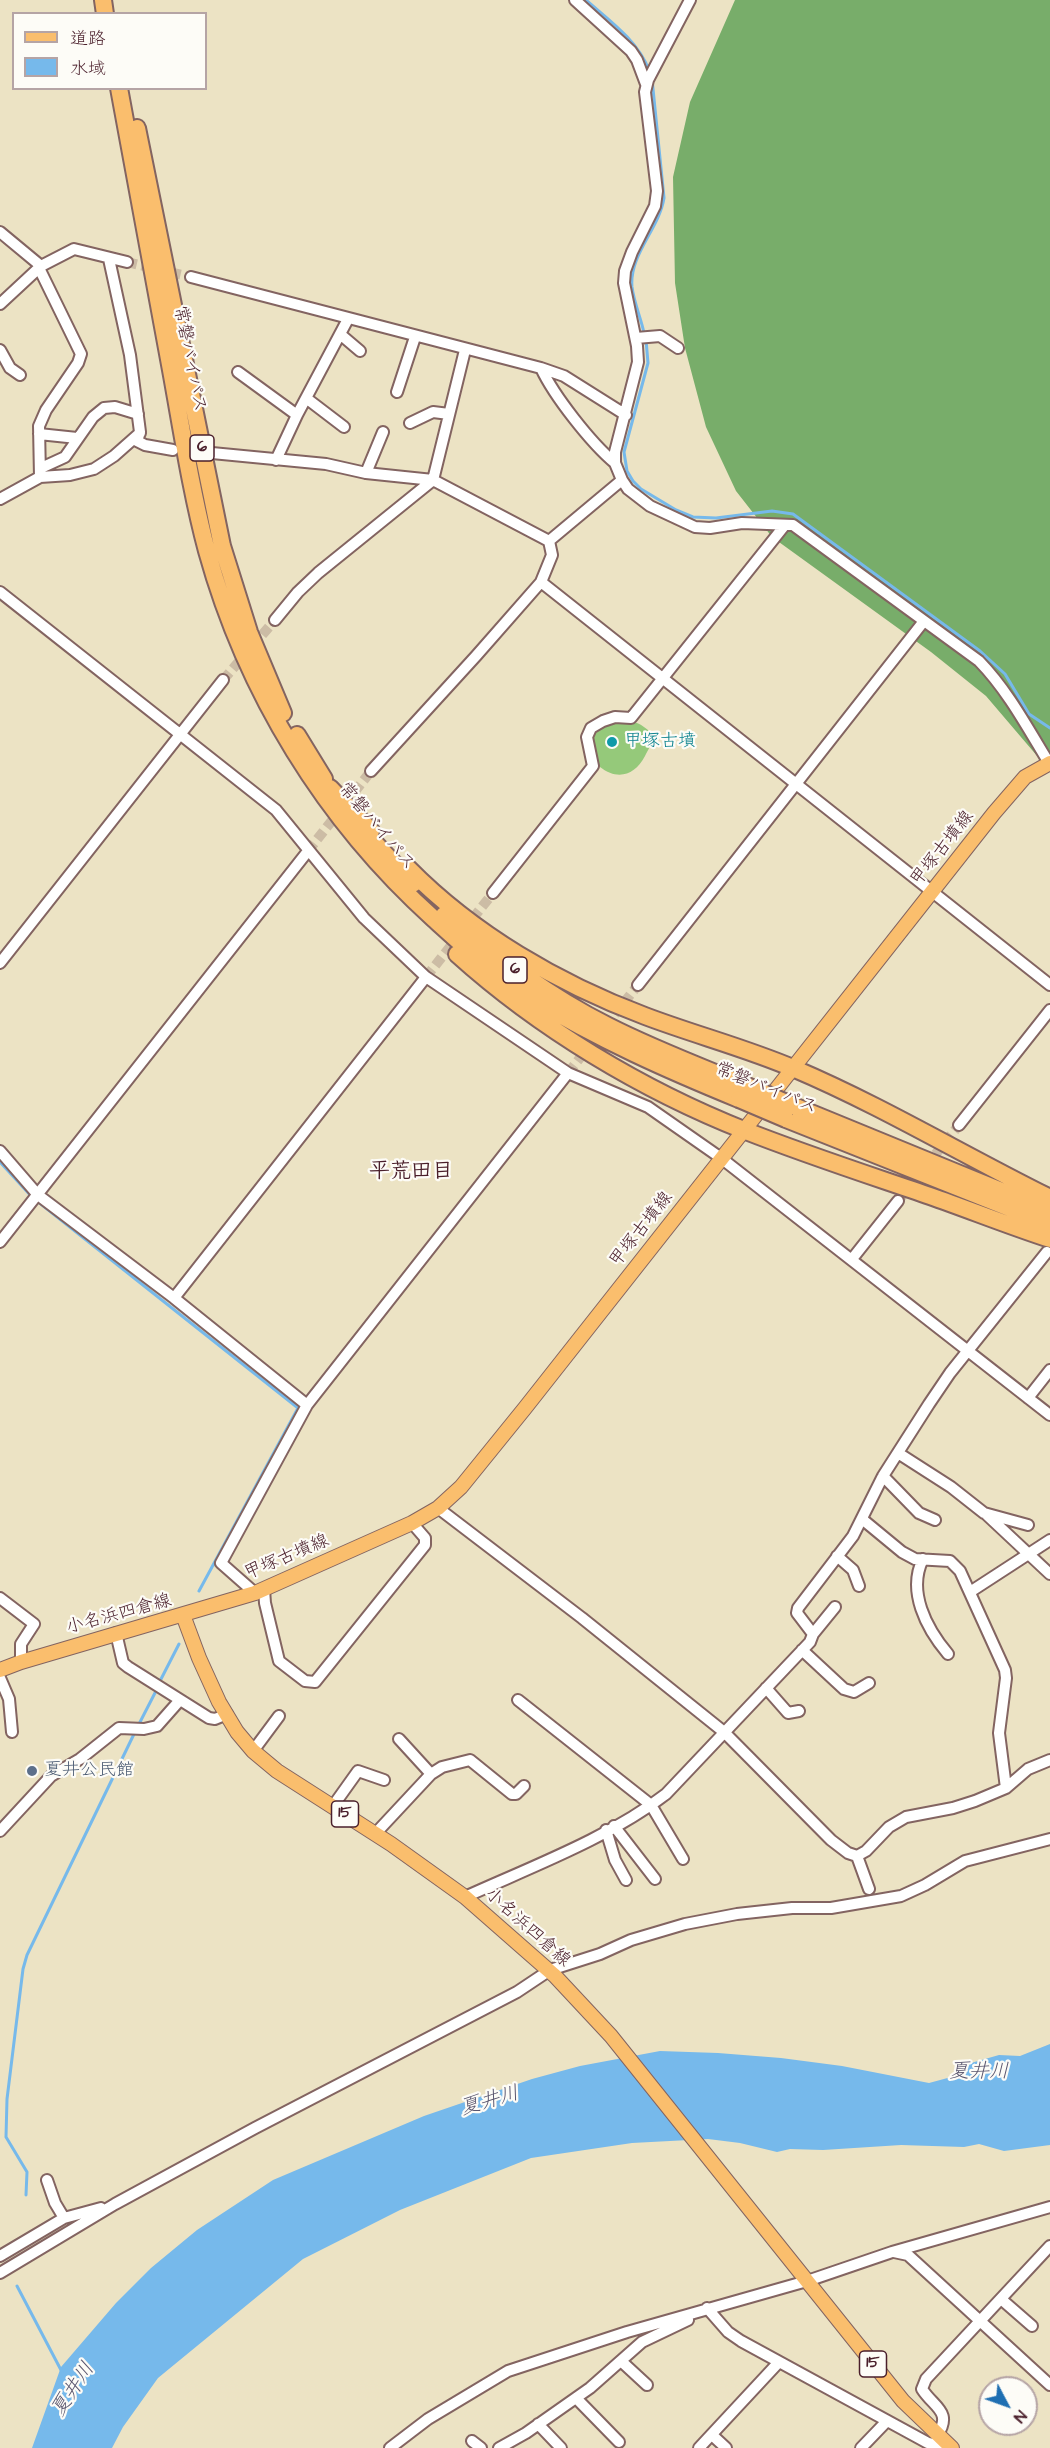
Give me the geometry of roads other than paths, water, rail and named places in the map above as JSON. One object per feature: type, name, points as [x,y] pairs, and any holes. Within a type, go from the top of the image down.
[{"type":"highway","name":"常磐バイパス","points":[[119,90],[181,425],[208,554],[242,650],[267,706],[302,764],[345,825],[379,866],[419,906],[489,966],[531,998],[601,1037],[660,1066],[743,1093]]},
{"type":"highway","name":"常磐バイパス","points":[[130,90],[222,546],[249,632],[280,708],[330,788],[357,823],[429,902],[488,950],[540,987],[608,1026],[743,1093],[1050,1224]]},
{"type":"highway","points":[[302,764],[318,799],[398,900],[476,971],[521,1006],[601,1058],[676,1099],[744,1131],[1049,1246]]},
{"type":"highway","points":[[330,788],[419,879],[444,901],[532,962],[584,991],[644,1016],[793,1068],[1050,1197]]},
{"type":"highway","name":"常磐バイパス","points":[[791,1113],[1050,1211]]},
{"type":"main road","name":"甲塚古墳線","points":[[183,1615],[259,1591],[412,1522],[438,1508],[461,1487],[994,813],[1025,777],[1050,763]]},
{"type":"main road","name":"小名浜四倉線","points":[[0,1670],[116,1633],[183,1615],[199,1658],[226,1714],[253,1751],[277,1771],[375,1834],[465,1897],[553,1973],[611,2036],[903,2401],[951,2448]]},
{"type":"street","points":[[574,0],[631,51],[649,78]]},
{"type":"street","points":[[615,463],[622,421],[626,415],[638,362],[641,337],[624,283],[625,271],[655,206],[657,191],[645,92],[649,78],[690,0]]},
{"type":"street","points":[[0,232],[40,267],[81,354],[78,363],[46,410],[39,426],[41,473]]},
{"type":"street","points":[[0,304],[40,267],[74,249],[127,262]]},
{"type":"street","points":[[109,259],[130,355],[140,432],[137,441],[145,445],[173,450]]},
{"type":"street","points":[[191,277],[541,368],[564,376],[626,415]]},
{"type":"street","points":[[276,460],[297,414],[348,319]]},
{"type":"street","points":[[339,334],[360,351]]},
{"type":"street","points":[[397,392],[415,337]]},
{"type":"street","points":[[641,337],[664,337],[678,348]]},
{"type":"street","points":[[0,350],[10,368],[20,375]]},
{"type":"street","points":[[275,620],[298,592],[318,573],[433,480],[465,350]]},
{"type":"street","points":[[541,368],[548,383],[603,453],[615,463],[628,489],[650,506],[694,527],[710,528],[742,523],[793,525],[979,661],[995,677],[1050,763]]},
{"type":"street","points":[[238,372],[297,414]]},
{"type":"street","points":[[306,398],[344,427]]},
{"type":"street","points":[[0,499],[65,457],[93,417],[104,408],[115,407],[138,414]]},
{"type":"street","points":[[410,423],[433,412],[449,414]]},
{"type":"street","points":[[41,473],[70,475],[94,469],[114,456],[140,432]]},
{"type":"street","points":[[366,473],[383,432]]},
{"type":"street","points":[[39,434],[77,438]]},
{"type":"street","points":[[212,453],[326,464],[366,473],[433,480],[549,541]]},
{"type":"street","points":[[549,541],[622,480]]},
{"type":"street","points":[[493,893],[593,766],[587,737],[591,728],[615,717],[631,718],[785,525]]},
{"type":"street","points":[[371,771],[541,582],[552,555],[549,541]]},
{"type":"street","points":[[541,582],[662,679],[798,783],[1050,985]]},
{"type":"street","points":[[0,592],[276,810],[364,918],[426,976],[568,1073],[648,1107],[721,1158],[1050,1415]]},
{"type":"street","points":[[638,984],[924,621]]},
{"type":"street","points":[[0,963],[223,680]]},
{"type":"street","points":[[0,1242],[308,851]]},
{"type":"street","points":[[174,1298],[426,976]]},
{"type":"street","points":[[959,1125],[1050,1010]]},
{"type":"street","points":[[412,1522],[425,1538],[425,1545],[315,1682],[305,1681],[279,1661],[265,1603],[259,1591],[220,1563],[307,1405],[568,1073]]},
{"type":"street","points":[[0,1151],[35,1198],[174,1298],[307,1405]]},
{"type":"street","points":[[852,1260],[898,1201]]},
{"type":"street","points":[[813,1634],[797,1613],[798,1608],[862,1520],[883,1476],[928,1404],[1049,1246]]},
{"type":"street","points":[[1028,1398],[1050,1370]]},
{"type":"street","points":[[898,1453],[951,1487],[984,1513],[1050,1574]]},
{"type":"street","points":[[883,1476],[919,1513],[935,1520]]},
{"type":"street","points":[[438,1508],[582,1618],[724,1732],[831,1840],[848,1853],[857,1856],[867,1851],[889,1827],[906,1816],[953,1808],[1006,1788],[1028,1769],[1050,1760]]},
{"type":"street","points":[[984,1513],[1028,1525]]},
{"type":"street","points":[[862,1520],[902,1552],[915,1559],[950,1560],[956,1565],[1005,1670],[1006,1685],[999,1733],[1006,1788]]},
{"type":"street","points":[[970,1592],[1050,1540]]},
{"type":"street","points":[[837,1556],[853,1570],[859,1586]]},
{"type":"street","points":[[923,1559],[918,1570],[916,1586],[918,1598],[932,1634],[948,1654]]},
{"type":"street","points":[[0,1598],[34,1624],[21,1644],[21,1662]]},
{"type":"street","points":[[465,1897],[610,1828],[666,1794],[810,1642],[813,1634],[835,1607]]},
{"type":"street","points":[[116,1633],[123,1663],[209,1718],[215,1719],[226,1714]]},
{"type":"street","points":[[802,1650],[844,1689],[854,1692],[869,1683]]},
{"type":"street","points":[[0,1678],[9,1699],[12,1732]]},
{"type":"street","points":[[766,1688],[788,1713],[800,1711]]},
{"type":"street","points":[[0,1831],[51,1776],[80,1759],[119,1728],[144,1729],[157,1726],[180,1700]]},
{"type":"street","points":[[518,1700],[651,1805],[683,1859]]},
{"type":"street","points":[[253,1751],[279,1716]]},
{"type":"street","points":[[399,1739],[431,1774]]},
{"type":"street","points":[[375,1834],[431,1774],[452,1763],[470,1760],[512,1794],[516,1794],[524,1786]]},
{"type":"street","points":[[333,1806],[358,1771],[384,1780]]},
{"type":"street","points":[[610,1828],[655,1879]]},
{"type":"street","points":[[610,1828],[615,1860],[626,1880]]},
{"type":"street","points":[[0,2274],[116,2204],[255,2128],[553,1973],[631,1940],[686,1924],[736,1914],[792,1908],[831,1908],[901,1896],[925,1885],[964,1860],[1050,1839]]},
{"type":"street","points":[[857,1856],[869,1889]]},
{"type":"street","points":[[47,2180],[55,2203],[64,2218]]},
{"type":"street","points":[[0,2256],[64,2218],[116,2204]]},
{"type":"street","points":[[390,2448],[428,2419],[508,2371],[804,2277],[1050,2207]]},
{"type":"street","points":[[937,2436],[945,2425],[944,2416],[922,2389],[926,2379],[1050,2246]]},
{"type":"street","points":[[892,2252],[908,2255],[1050,2385]]},
{"type":"street","points":[[1001,2299],[1032,2326]]},
{"type":"street","points":[[499,2448],[576,2398],[651,2336],[694,2317],[703,2310]]},
{"type":"street","points":[[703,2310],[728,2332],[779,2362],[928,2443],[951,2448]]},
{"type":"street","points":[[621,2361],[647,2385]]},
{"type":"street","points":[[699,2448],[779,2362]]},
{"type":"street","points":[[576,2398],[619,2442]]},
{"type":"street","points":[[861,2448],[887,2421]]},
{"type":"street","points":[[538,2424],[561,2448]]},
{"type":"street","points":[[712,2435],[726,2448]]},
{"type":"water","name":"夏井川","points":[[1050,2044],[1050,2145],[1004,2151],[979,2144],[964,2147],[901,2145],[823,2150],[790,2149],[777,2152],[740,2143],[708,2139],[632,2143],[531,2158],[400,2210],[303,2259],[158,2378],[123,2427],[112,2448],[32,2448],[61,2367],[116,2303],[151,2268],[197,2230],[273,2180],[424,2116],[532,2079],[580,2066],[660,2051],[781,2058],[842,2066],[929,2083],[955,2076],[971,2063],[999,2055],[1020,2056]]},
{"type":"waterway","points":[[586,0],[630,40],[649,70]]},
{"type":"waterway","points":[[644,333],[633,293],[632,275],[639,253],[656,220],[664,198],[652,79]]},
{"type":"waterway","points":[[646,340],[648,363],[624,452],[627,471],[641,489],[676,510],[693,517],[716,518],[772,511],[793,514],[980,651],[1005,674],[1029,714],[1050,728]]},
{"type":"waterway","points":[[0,1162],[32,1197],[298,1408],[199,1591]]},
{"type":"waterway","points":[[159,1683],[179,1644]]},
{"type":"waterway","points":[[138,1726],[157,1689]]},
{"type":"waterway","points":[[26,2195],[27,2172],[6,2137],[7,2099],[23,1969],[27,1955],[135,1732]]},
{"type":"waterway","name":"夏井川","points":[[17,2286],[62,2372]]},
{"type":"tunnel","points":[[127,262],[191,277]]},
{"type":"tunnel","points":[[223,680],[275,620]]},
{"type":"tunnel","points":[[308,851],[371,771]]},
{"type":"tunnel","points":[[426,977],[493,893]]},
{"type":"tunnel","points":[[568,1073],[638,985]]},
{"type":"tunnel","points":[[898,1201],[959,1125]]},
{"type":"place","name":"甲塚古墳","points":[[612,742]]},
{"type":"place","name":"夏井公民館","points":[[32,1771]]},
{"type":"district","name":"平荒田目","points":[[411,1173]]}]
